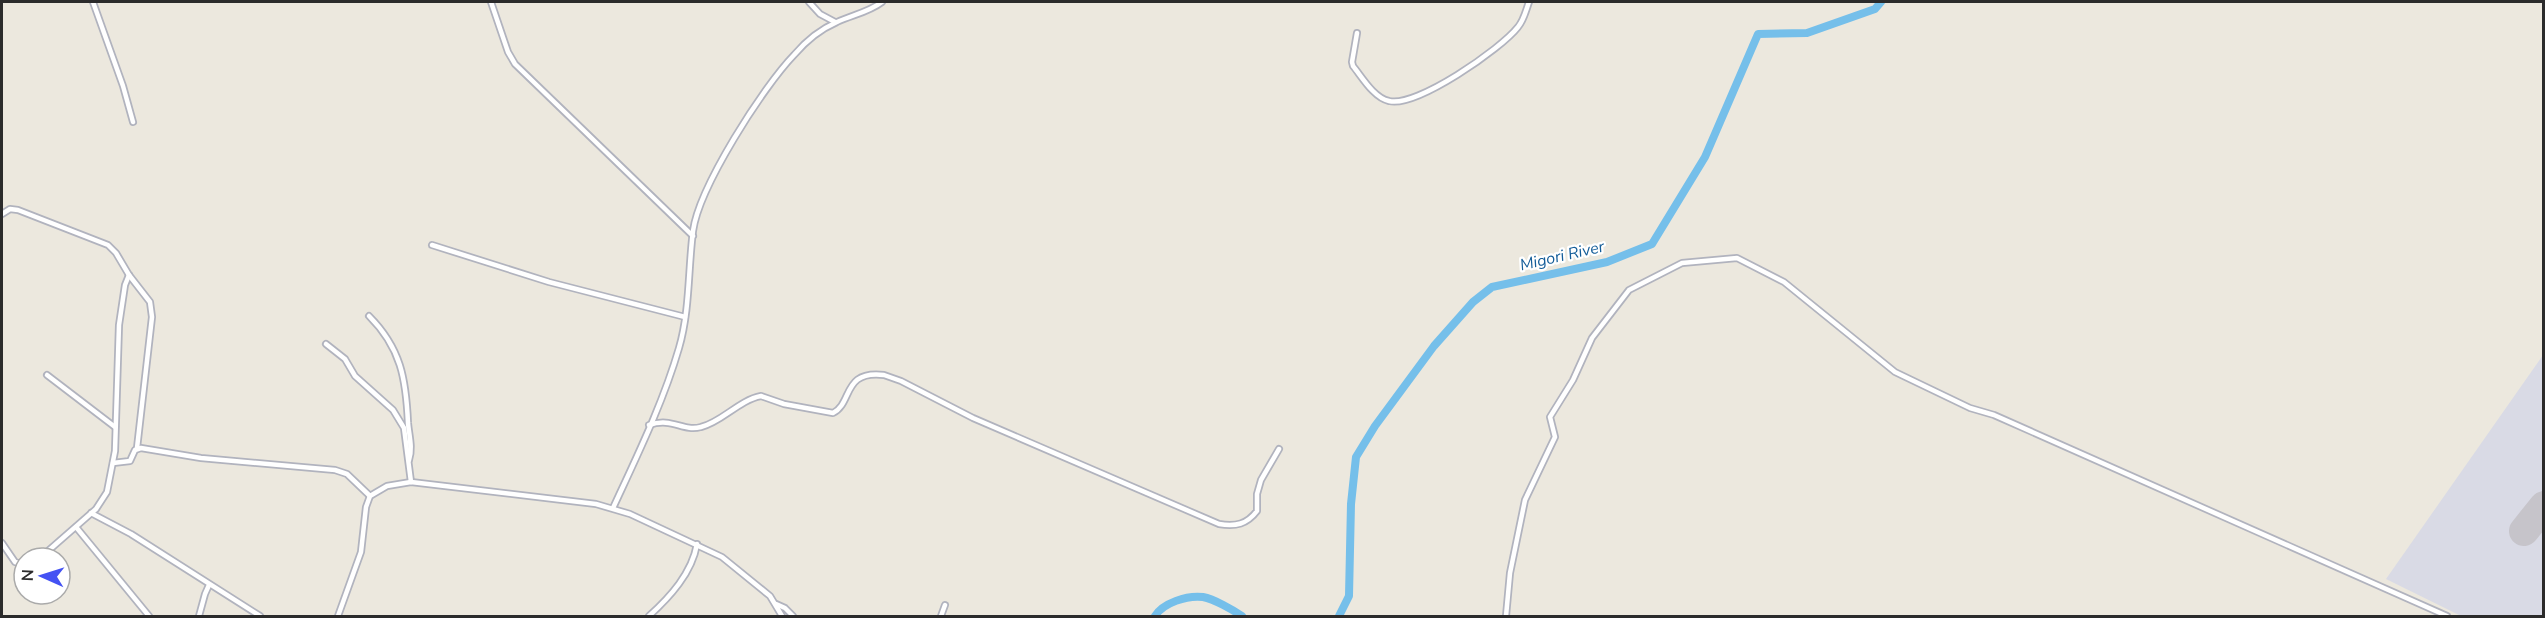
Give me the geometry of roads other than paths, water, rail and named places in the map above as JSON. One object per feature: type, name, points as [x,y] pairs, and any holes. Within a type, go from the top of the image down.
[{"type":"street","points":[[93,2],[133,122]]},
{"type":"street","points":[[491,2],[514,64],[693,236]]},
{"type":"street","points":[[809,2],[820,14],[835,22]]},
{"type":"street","points":[[613,508],[650,425],[672,368],[685,317],[693,236],[703,199],[740,130],[779,71],[804,44],[835,22],[868,10],[882,2]]},
{"type":"street","points":[[1357,33],[1353,66],[1378,96],[1386,101],[1395,102],[1438,87],[1478,61],[1513,33],[1522,22],[1529,2]]},
{"type":"street","points":[[820,14],[825,29]]},
{"type":"street","points":[[2,214],[10,209],[18,210],[108,245],[116,253],[152,307],[137,448],[130,461],[113,463]]},
{"type":"street","points":[[432,245],[549,282],[685,317]]},
{"type":"street","points":[[1506,616],[1510,573],[1525,500],[1555,437],[1550,417],[1573,380],[1592,338],[1629,290],[1682,263],[1737,258],[1784,282],[1895,372],[1970,408],[1994,415],[2447,616]]},
{"type":"street","points":[[54,546],[91,513],[104,498],[113,463],[118,334],[123,297],[129,275]]},
{"type":"street","points":[[369,316],[386,334],[404,377],[408,395],[411,448],[409,460]]},
{"type":"street","points":[[326,344],[345,359],[356,376],[398,416],[404,428],[411,482]]},
{"type":"street","points":[[47,375],[83,405],[116,427]]},
{"type":"street","points":[[650,425],[667,421],[688,428],[703,427],[761,396],[784,404],[833,413],[840,408],[853,384],[867,375],[884,375],[1097,473],[1219,525],[1232,526],[1243,524],[1257,511],[1258,488],[1279,449]]},
{"type":"street","points":[[137,448],[241,463],[335,470],[347,474],[370,496]]},
{"type":"street","points":[[338,616],[361,552],[366,507],[370,496],[387,486],[411,482],[613,508],[722,557],[793,616]]},
{"type":"street","points":[[91,513],[130,534],[260,616]]},
{"type":"street","points":[[76,527],[149,616]]},
{"type":"street","points":[[2,543],[12,558]]},
{"type":"street","points":[[649,616],[688,571],[695,557],[697,544]]},
{"type":"street","points":[[199,616],[209,585]]},
{"type":"street","points":[[776,604],[782,616]]},
{"type":"street","points":[[941,616],[945,605]]},
{"type":"waterway","name":"Migori River","points":[[1339,616],[1349,596],[1351,504],[1356,457],[1375,426],[1434,346],[1473,302],[1492,287],[1607,262],[1652,244],[1705,157],[1758,34],[1807,33],[1875,9],[1881,2]]},
{"type":"waterway","name":"Migori River","points":[[1155,616],[1169,604],[1197,597],[1212,600],[1242,616]]}]
